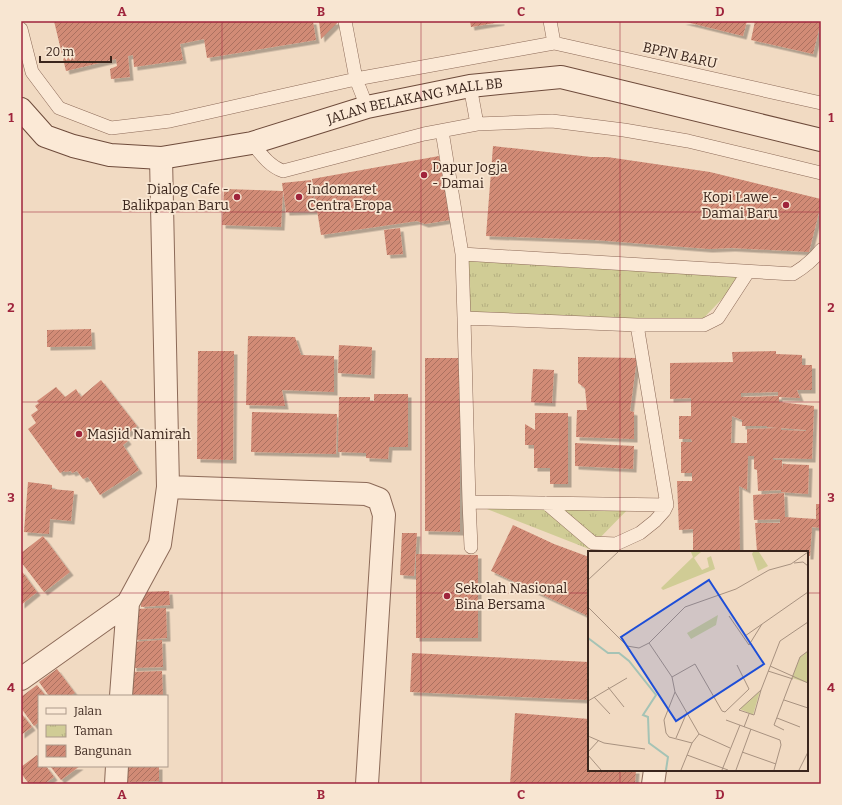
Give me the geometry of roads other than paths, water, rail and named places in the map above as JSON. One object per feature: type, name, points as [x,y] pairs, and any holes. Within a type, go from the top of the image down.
[{"type":"street","name":"JALAN BELAKANG MALL BB","points":[[21,109],[44,136],[74,146],[110,155],[161,158],[252,143],[367,107],[470,86],[561,77],[821,140]]},
{"type":"street","points":[[122,695],[128,603],[160,544],[168,488],[161,158]]},
{"type":"street","points":[[168,488],[366,494],[379,499],[384,515],[367,784]]},
{"type":"street","points":[[21,679],[128,603]]},
{"type":"street","points":[[116,784],[117,767]]},
{"type":"street","points":[[653,784],[654,771]]},
{"type":"lane","points":[[345,21],[356,79],[367,107]]},
{"type":"lane","points":[[21,29],[32,72],[59,108],[111,128],[170,121],[356,79],[554,42],[550,21]]},
{"type":"lane","name":"BPPN BARU","points":[[554,42],[821,103]]},
{"type":"lane","points":[[470,86],[477,124]]},
{"type":"lane","points":[[252,143],[269,164],[283,171],[424,134],[477,124],[552,121],[624,130],[688,141],[821,173]]},
{"type":"lane","points":[[442,131],[462,254],[471,547]]},
{"type":"lane","points":[[462,254],[793,274],[808,264],[821,250]]},
{"type":"lane","points":[[464,318],[637,325],[704,325],[718,318],[748,272]]},
{"type":"lane","points":[[546,503],[593,543],[616,544],[640,533],[655,521],[664,511],[667,505],[637,325]]},
{"type":"lane","points":[[469,502],[667,505]]},
{"type":"place","name":"Dapur Jogja - Damai","points":[[424,175]]},
{"type":"place","name":"Dialog Cafe - Balikpapan Baru","points":[[237,197]]},
{"type":"place","name":"Indomaret Centra Eropa","points":[[299,197]]},
{"type":"place","name":"Kopi Lawe - Damai Baru","points":[[786,205]]},
{"type":"place","name":"Masjid Namirah","points":[[79,434]]},
{"type":"place","name":"Sekolah Nasional Bina Bersama","points":[[447,596]]}]
